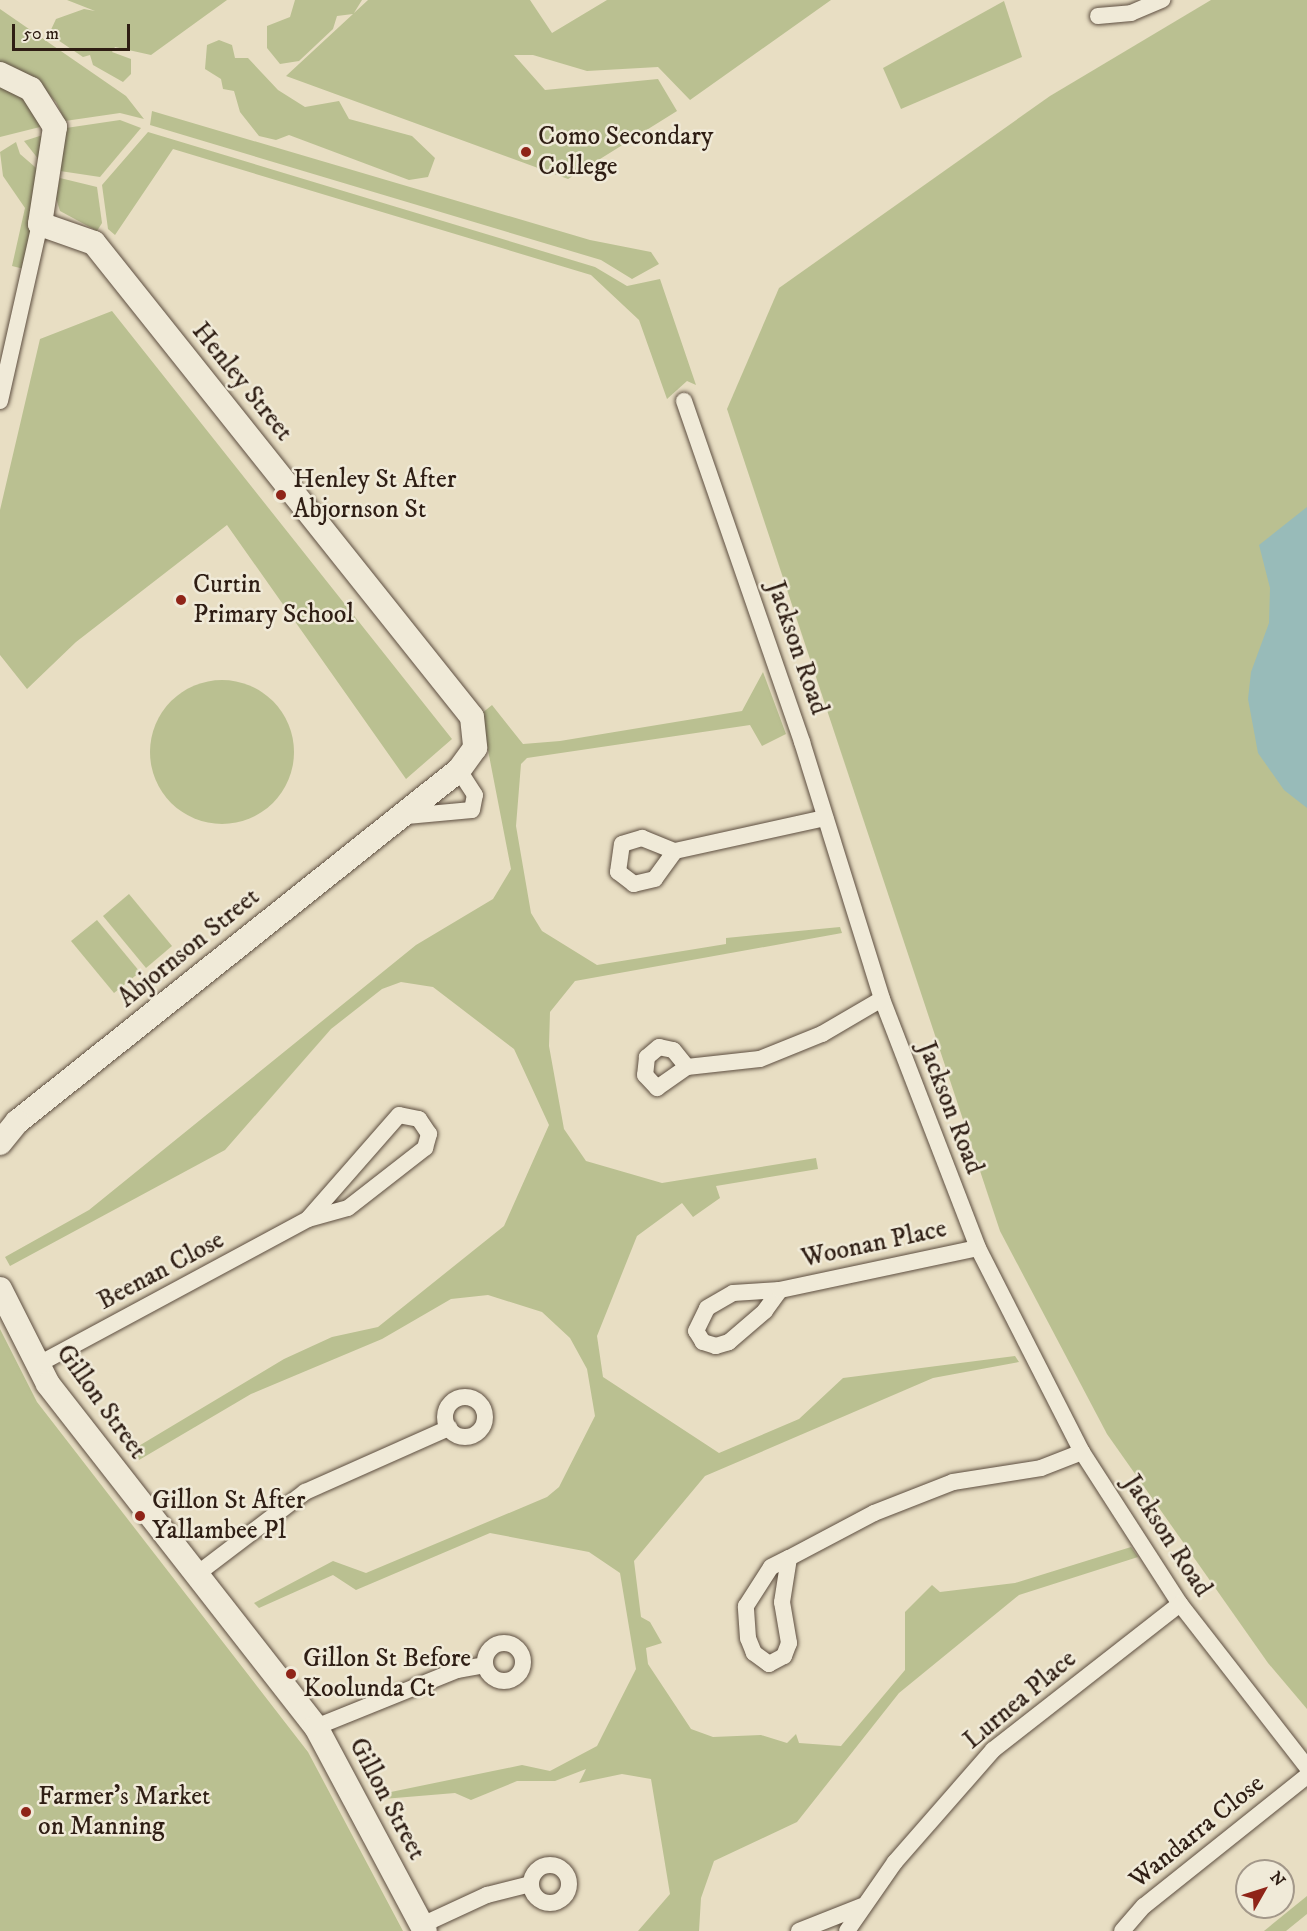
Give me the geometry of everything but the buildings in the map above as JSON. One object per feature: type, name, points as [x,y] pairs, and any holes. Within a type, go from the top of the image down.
[{"type":"street","points":[[1098,16],[1131,13],[1162,0]]},
{"type":"street","points":[[0,74],[31,89],[55,127],[40,224],[0,401]]},
{"type":"street","name":"Henley Street","points":[[40,224],[94,243],[472,717],[475,748]]},
{"type":"street","name":"Jackson Road","points":[[684,401],[825,818],[882,999],[978,1248],[1082,1452],[1180,1604],[1307,1767]]},
{"type":"street","name":"Abjornson Street","points":[[0,1143],[9,1126],[396,817],[459,770],[475,748]]},
{"type":"street","points":[[396,817],[472,810],[475,795],[459,770]]},
{"type":"street","points":[[675,852],[825,818]]},
{"type":"street","points":[[687,1067],[760,1059],[822,1034],[882,999]]},
{"type":"street","name":"Beenan Close","points":[[37,1365],[308,1219],[348,1208],[425,1148],[429,1134],[419,1119],[399,1116],[308,1219]]},
{"type":"street","name":"Woonan Place","points":[[780,1290],[765,1311],[729,1342],[716,1346],[703,1342],[696,1331],[707,1308],[733,1293],[780,1290],[978,1248]]},
{"type":"street","name":"Gillon Street","points":[[0,1289],[37,1365],[316,1727],[423,1928]]},
{"type":"street","points":[[197,1574],[305,1492],[449,1428]]},
{"type":"street","points":[[789,1558],[782,1602],[789,1643],[784,1656],[769,1664],[751,1646],[746,1606],[759,1580],[789,1558],[873,1513],[953,1482],[1041,1468],[1082,1452]]},
{"type":"street","name":"Lurnea Place","points":[[847,1931],[862,1906],[993,1750],[1180,1604]]},
{"type":"street","points":[[316,1727],[457,1670],[485,1665]]},
{"type":"street","name":"Wandarra Close","points":[[1122,1931],[1144,1906],[1307,1776]]},
{"type":"street","points":[[423,1928],[487,1895],[530,1884]]},
{"type":"street","name":"Lurnea Place","points":[[799,1931],[862,1906]]},
{"type":"green space","points":[[67,0],[227,0],[151,55],[115,47],[112,52],[131,59],[131,74],[123,82],[93,65],[90,55],[83,57],[49,34],[56,19],[84,9],[95,11]]},
{"type":"green space","points":[[295,0],[362,0],[354,13],[368,0],[530,0],[552,33],[607,0],[831,0],[690,100],[658,67],[587,71],[533,55],[514,55],[545,90],[658,79],[677,111],[568,179],[286,76],[353,14],[337,16],[333,29],[299,61],[280,64],[267,48],[267,26],[290,17]]},
{"type":"green space","points":[[1211,0],[1307,0],[1307,1709],[1268,1663],[1107,1434],[1000,1231],[727,409],[779,288],[1050,96]]},
{"type":"green space","points":[[1004,1],[1022,57],[901,109],[883,68]]},
{"type":"green space","points":[[0,9],[126,96],[144,119],[120,113],[65,121],[56,102],[33,78],[0,65]]},
{"type":"green space","points":[[219,40],[232,45],[235,58],[248,58],[278,90],[305,107],[339,101],[349,119],[412,136],[435,158],[428,177],[409,180],[289,135],[276,140],[259,136],[240,112],[234,91],[223,89],[221,79],[205,69],[207,45]]},
{"type":"green space","points":[[0,83],[25,96],[44,126],[0,137]]},
{"type":"green space","points":[[152,111],[590,240],[651,252],[659,264],[632,279],[601,260],[150,125]]},
{"type":"green space","points":[[120,120],[141,128],[100,177],[60,171],[66,128]]},
{"type":"green space","points":[[148,132],[595,267],[627,286],[660,279],[696,385],[687,381],[667,399],[639,320],[591,275],[173,149],[115,235],[108,229],[102,185]]},
{"type":"green space","points":[[46,134],[43,165],[24,141]]},
{"type":"green space","points":[[16,142],[20,154],[42,173],[24,269],[12,266],[25,208],[3,176],[0,152]]},
{"type":"green space","points":[[60,178],[97,187],[102,223],[97,231],[60,211],[56,198]]},
{"type":"green space","points":[[112,311],[452,739],[406,779],[227,525],[76,642],[27,689],[0,655],[0,510],[40,339]]},
{"type":"green space","points":[[763,672],[786,734],[762,746],[750,725],[527,758],[521,764],[516,826],[531,913],[542,931],[597,965],[726,944],[726,938],[840,927],[842,933],[575,981],[550,1012],[549,1046],[564,1129],[586,1161],[662,1183],[816,1158],[818,1169],[716,1186],[720,1198],[693,1217],[682,1203],[637,1236],[597,1336],[603,1377],[719,1453],[799,1419],[843,1378],[1015,1356],[1019,1362],[933,1378],[705,1476],[634,1561],[641,1617],[650,1622],[662,1643],[646,1648],[648,1664],[691,1729],[713,1737],[761,1735],[787,1743],[796,1734],[799,1743],[841,1746],[905,1670],[905,1612],[932,1585],[940,1592],[1015,1583],[1131,1547],[1138,1557],[1019,1595],[899,1693],[797,1822],[714,1861],[701,1898],[699,1931],[638,1931],[670,1894],[651,1779],[622,1774],[579,1783],[586,1769],[555,1781],[517,1781],[471,1800],[455,1793],[383,1799],[381,1794],[522,1765],[550,1771],[597,1746],[636,1669],[620,1573],[589,1552],[490,1533],[356,1590],[333,1575],[259,1608],[254,1603],[333,1561],[366,1573],[547,1497],[559,1487],[595,1416],[587,1369],[570,1338],[542,1312],[488,1295],[451,1299],[382,1339],[251,1394],[139,1460],[132,1450],[284,1359],[332,1337],[378,1327],[504,1226],[549,1125],[514,1049],[433,987],[401,982],[382,989],[331,1029],[225,1150],[10,1266],[5,1257],[89,1210],[416,945],[493,899],[511,869],[481,714],[492,705],[523,744],[560,741],[742,711]]},
{"type":"green space","points":[[222,680],[250,685],[273,701],[289,724],[294,752],[289,780],[273,803],[250,819],[222,824],[194,819],[171,803],[155,780],[150,752],[155,724],[171,701],[194,685]]},
{"type":"green space","points":[[129,894],[172,946],[146,968],[103,916]]},
{"type":"green space","points":[[97,920],[140,972],[114,993],[71,941]]},
{"type":"green space","points":[[0,1329],[37,1402],[308,1752],[403,1931],[0,1931]]},
{"type":"green space","points":[[1307,1896],[1307,1914],[1286,1931],[1264,1931],[1279,1919],[1295,1919],[1295,1906]]},
{"type":"water","points":[[1307,507],[1307,808],[1284,790],[1258,753],[1248,699],[1251,672],[1269,623],[1270,588],[1259,545]]},
{"type":"place","name":"Como Secondary College","points":[[526,152]]},
{"type":"place","name":"Henley St After Abjornson St","points":[[281,495]]},
{"type":"place","name":"Curtin Primary School","points":[[181,600]]},
{"type":"place","name":"Gillon St After Yallambee Pl","points":[[140,1516]]},
{"type":"place","name":"Gillon St Before Koolunda Ct","points":[[291,1674]]},
{"type":"place","name":"Farmer's Market on Manning","points":[[26,1812]]}]
